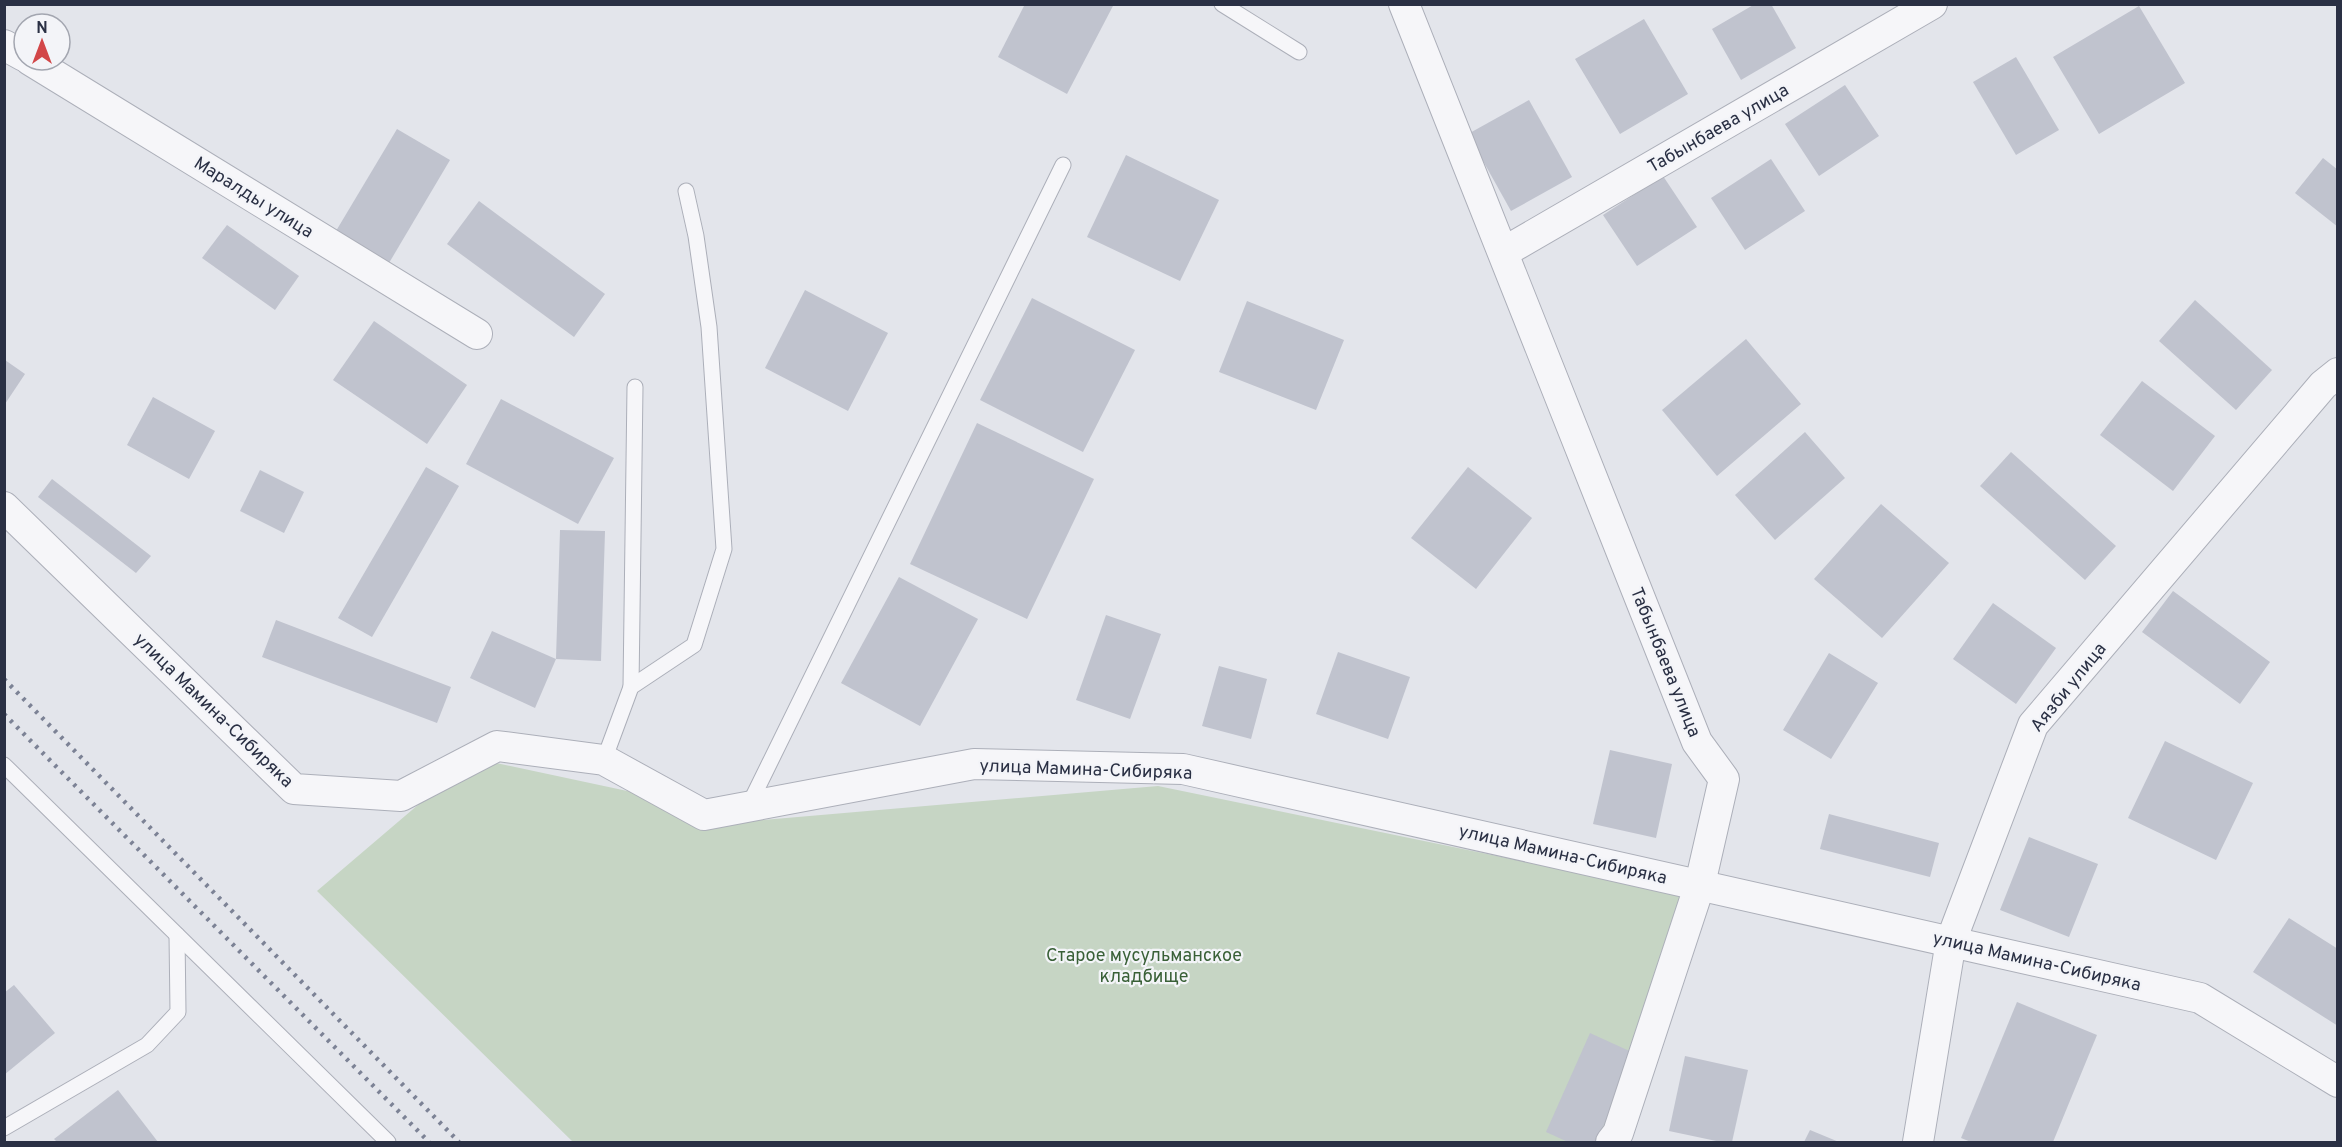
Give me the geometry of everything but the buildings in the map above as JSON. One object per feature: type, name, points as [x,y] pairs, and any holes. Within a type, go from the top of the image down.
[{"type":"street","name":"Табынбаева улица","points":[[1404,4],[1697,742],[1724,779],[1700,884],[1618,1133],[1611,1143]]},
{"type":"street","name":"Табынбаева улица","points":[[1504,252],[1932,4]]},
{"type":"street","name":"Маралды улица","points":[[50,72],[477,334]]},
{"type":"street","name":"Аязби улица","points":[[1918,1143],[1951,941],[2033,725],[2323,385],[2337,373]]},
{"type":"street","name":"улица Мамина-Сибиряка","points":[[4,507],[294,789],[400,796],[497,746],[604,760],[704,815],[974,764],[1183,769],[2200,998],[2337,1082]]},
{"type":"lane","points":[[1222,4],[1299,52]]},
{"type":"lane","points":[[748,807],[1063,165]]},
{"type":"lane","points":[[631,687],[694,645],[724,549],[709,327],[696,236],[686,191]]},
{"type":"lane","points":[[604,760],[631,687],[635,387]]},
{"type":"lane","points":[[4,765],[388,1143]]},
{"type":"lane","points":[[4,1128],[147,1045],[178,1012],[177,935]]},
{"type":"green space","name":"Старое мусульманское кладбище","points":[[473,758],[763,820],[1158,786],[1681,894],[1601,1142],[573,1142],[317,891]]},
{"type":"railway","points":[[4,679],[459,1142]]},
{"type":"railway","points":[[4,714],[429,1142]]}]
